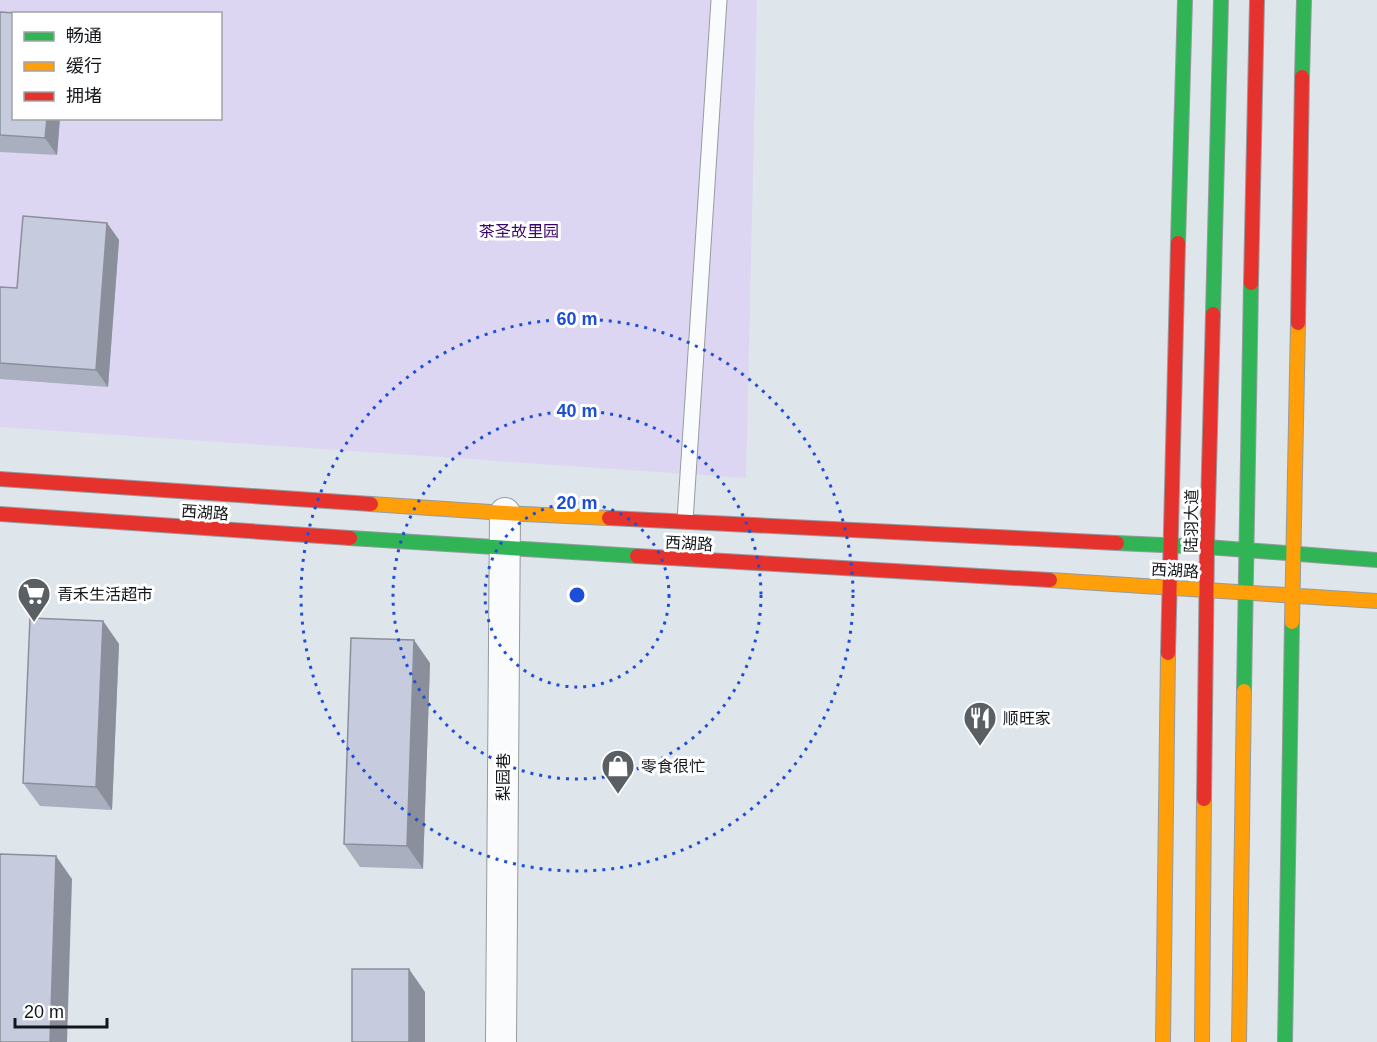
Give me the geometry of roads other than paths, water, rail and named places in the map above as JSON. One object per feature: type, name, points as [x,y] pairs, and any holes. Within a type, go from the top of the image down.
[{"type":"main road","points":[[1163,1042],[1169,587],[1185,0]]},
{"type":"main road","name":"陆羽大道","points":[[1202,1042],[1206,589],[1221,0]]},
{"type":"main road","points":[[1239,1042],[1257,0]]},
{"type":"main road","points":[[1285,1042],[1304,0]]},
{"type":"main road","name":"西湖路","points":[[0,479],[505,513],[1171,545],[1377,560]]},
{"type":"main road","name":"西湖路","points":[[0,514],[505,548],[1377,601]]},
{"type":"street","name":"梨园巷","points":[[501,1042],[505,513]]},
{"type":"lane","points":[[685,521],[719,0]]},
{"type":"place","name":"青禾生活超市","points":[[34,623]]},
{"type":"place","name":"顺旺家","points":[[980,747]]},
{"type":"place","name":"零食很忙","points":[[618,795]]},
{"type":"park label","name":"茶圣故里园","points":[[519,231]]}]
